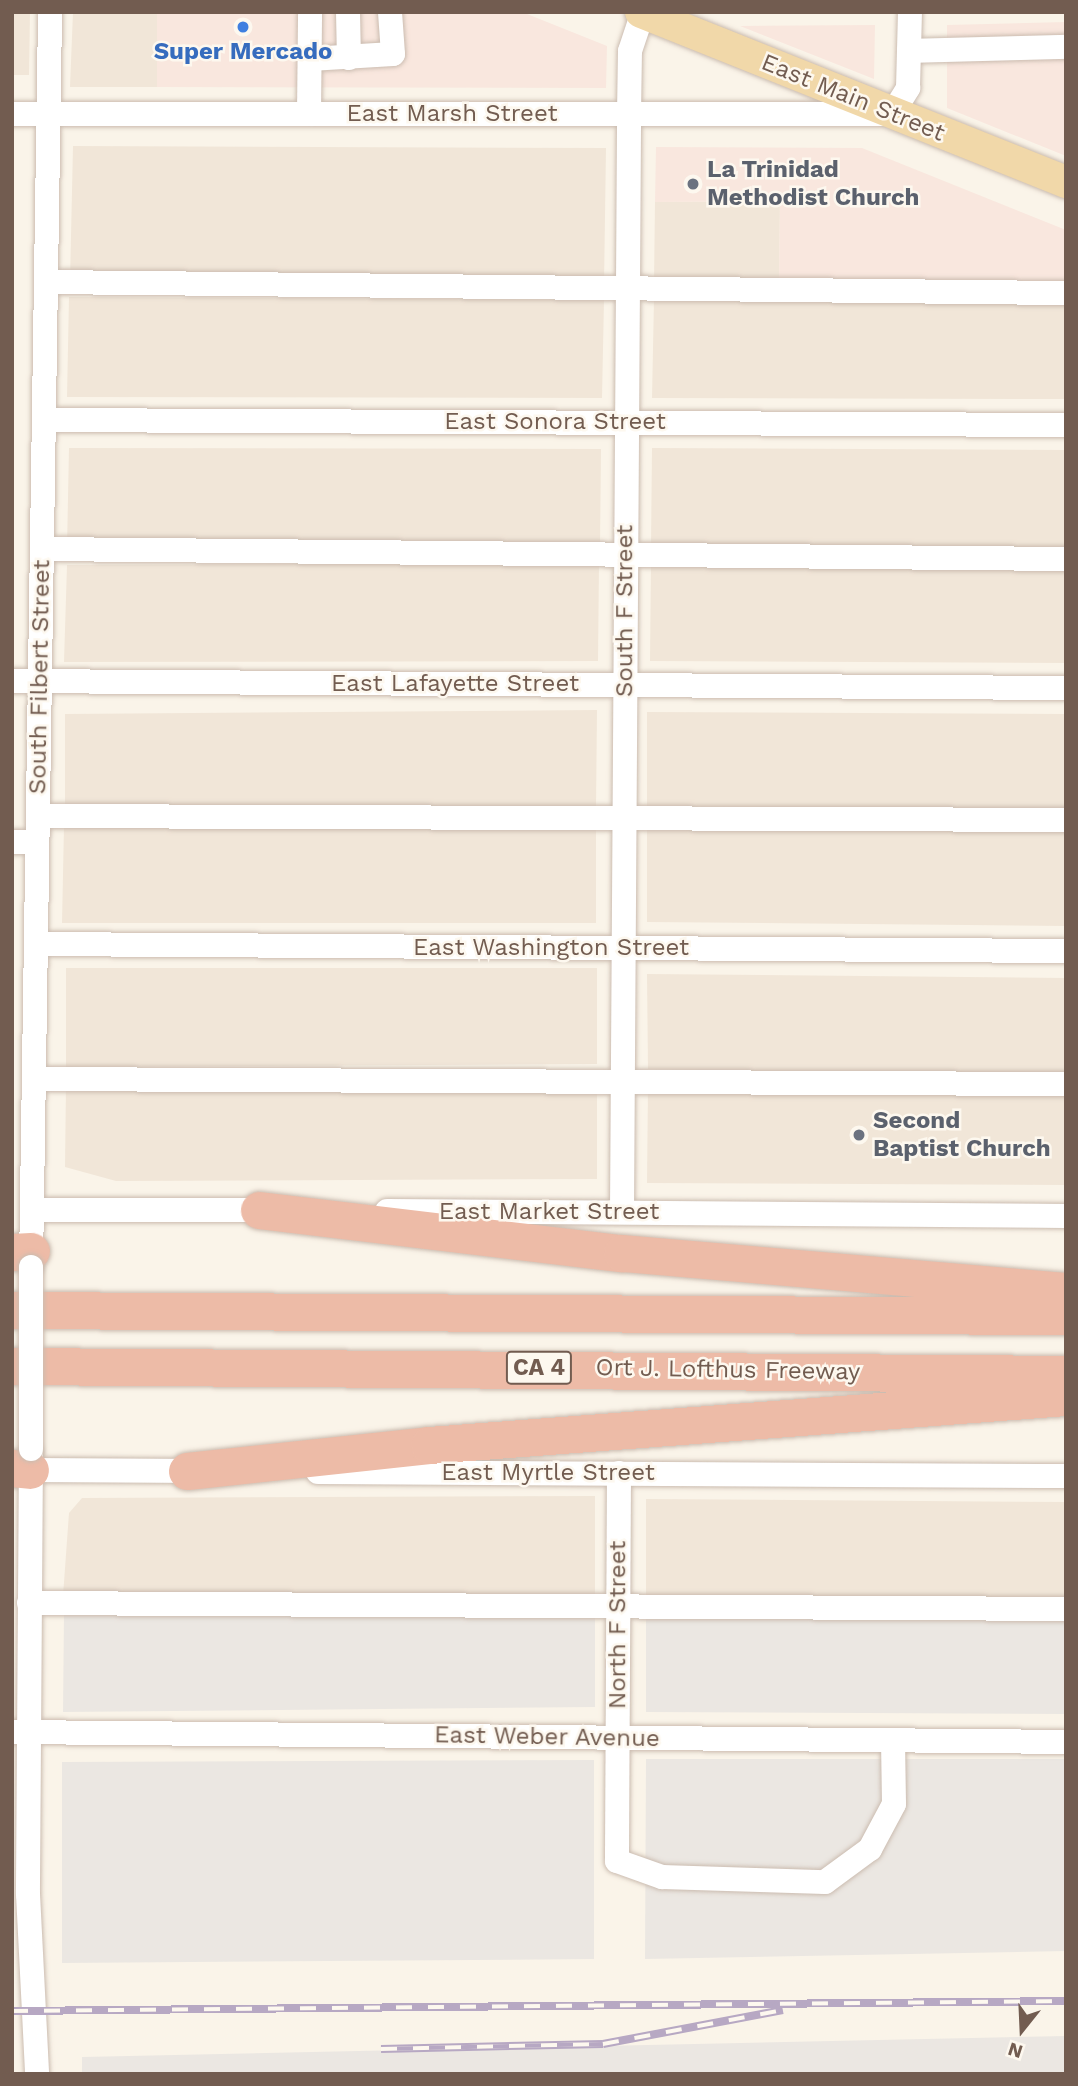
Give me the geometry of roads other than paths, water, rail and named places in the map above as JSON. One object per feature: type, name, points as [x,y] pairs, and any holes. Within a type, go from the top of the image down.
[{"type":"highway","points":[[259,1210],[622,1253],[1066,1291]]},
{"type":"highway","name":"CA 4","points":[[12,1310],[1066,1315]]},
{"type":"highway","name":"Ort J. Lofthus Freeway","points":[[22,1354],[1066,1374]]},
{"type":"highway","points":[[187,1471],[429,1445],[1066,1397]]},
{"type":"main road","name":"East Main Street","points":[[642,12],[1066,182]]},
{"type":"street","name":"South Filbert Street","points":[[37,2074],[21,1938],[20,1732],[29,1603],[22,1354],[25,1257],[32,1210],[27,1093],[36,944],[50,12]]},
{"type":"street","points":[[309,114],[310,12]]},
{"type":"street","points":[[348,12],[349,58]]},
{"type":"street","points":[[310,59],[393,54],[390,12]]},
{"type":"street","name":"South F Street","points":[[622,1212],[630,51],[642,12]]},
{"type":"street","points":[[892,114],[908,88],[910,12]]},
{"type":"street","points":[[909,51],[1066,47]]},
{"type":"street","name":"East Marsh Street","points":[[12,114],[892,114]]},
{"type":"street","points":[[46,282],[1066,293]]},
{"type":"street","name":"East Sonora Street","points":[[44,420],[1066,425]]},
{"type":"street","points":[[42,549],[1066,559]]},
{"type":"street","name":"East Lafayette Street","points":[[12,681],[1066,688]]},
{"type":"street","points":[[38,816],[1066,820]]},
{"type":"street","points":[[12,842],[37,842]]},
{"type":"street","name":"East Washington Street","points":[[36,944],[1066,951]]},
{"type":"street","points":[[27,1093],[624,1080],[1066,1084]]},
{"type":"street","name":"East Market Street","points":[[32,1210],[1066,1216]]},
{"type":"street","name":"East Myrtle Street","points":[[24,1463],[187,1471],[1066,1476]]},
{"type":"street","name":"North F Street","points":[[619,1473],[617,1861],[662,1877],[825,1882],[870,1849],[894,1804],[893,1740]]},
{"type":"street","points":[[29,1603],[1066,1609]]},
{"type":"street","name":"East Weber Avenue","points":[[20,1732],[1066,1742]]},
{"type":"railway","points":[[12,2011],[1066,2001]]},
{"type":"railway","points":[[381,2049],[603,2044],[783,2010]]},
{"type":"place","name":"Super Mercado","points":[[243,27]]},
{"type":"place","name":"La Trinidad Methodist Church","points":[[693,184]]},
{"type":"place","name":"Second Baptist Church","points":[[859,1135]]}]
